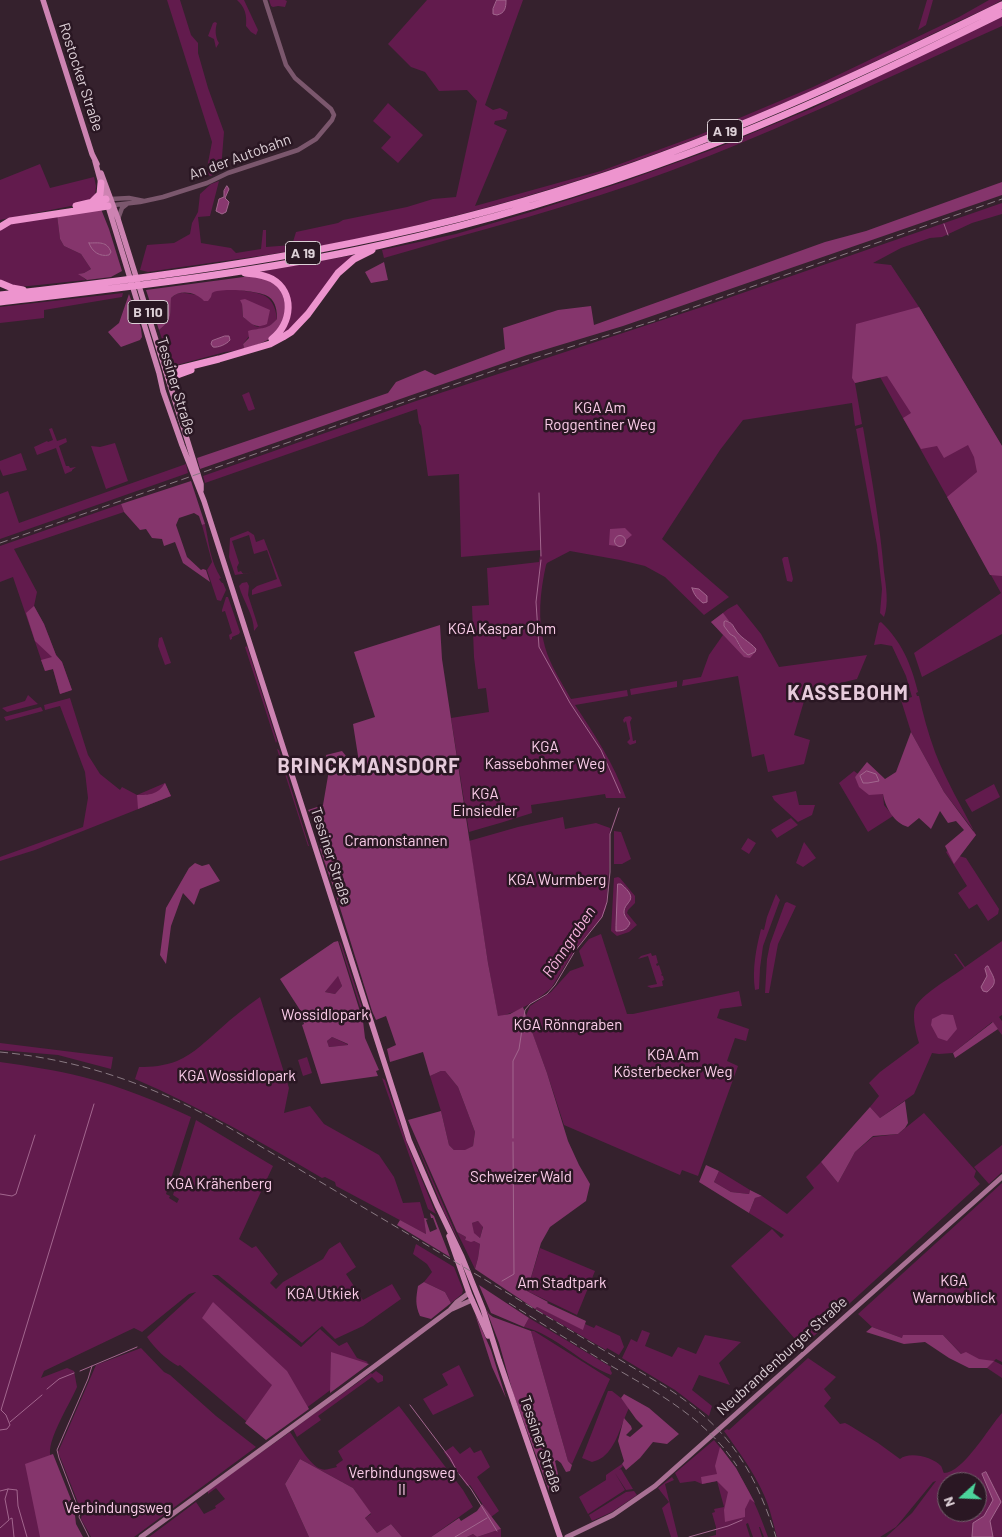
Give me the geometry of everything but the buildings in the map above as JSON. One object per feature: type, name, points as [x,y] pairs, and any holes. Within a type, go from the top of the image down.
[{"type":"highway","name":"A 19","points":[[0,295],[276,258],[387,237],[564,189],[675,151],[746,123],[876,66],[1002,5]]},
{"type":"highway","name":"A 19","points":[[0,302],[150,285],[237,272],[379,246],[557,199],[686,155],[750,130],[1002,13]]},
{"type":"highway","points":[[92,202],[100,194],[101,183]]},
{"type":"highway","points":[[0,221],[92,202],[110,202]]},
{"type":"highway","points":[[0,227],[5,223],[17,220],[110,202]]},
{"type":"highway","points":[[165,374],[270,344],[291,332],[308,314],[338,273],[354,260],[379,246]]},
{"type":"highway","points":[[237,272],[258,274],[270,278],[279,285],[286,297],[288,312],[284,327],[273,339],[258,347]]},
{"type":"highway","points":[[0,283],[12,288],[33,291]]},
{"type":"main road","name":"Rostocker Straße","points":[[43,0],[101,183],[110,202]]},
{"type":"main road","name":"Rostocker Straße","points":[[95,162],[110,202]]},
{"type":"main road","name":"Tessiner Straße","points":[[110,202],[118,219],[192,464],[409,1140],[445,1224],[462,1257],[560,1537]]},
{"type":"main road","name":"Tessiner Straße","points":[[110,202],[165,374]]},
{"type":"main road","name":"Tessiner Straße","points":[[165,374],[160,381],[182,445],[192,464]]},
{"type":"main road","name":"Neubrandenburger Straße","points":[[567,1537],[613,1515],[655,1486],[1002,1177]]},
{"type":"main road","name":"Tessiner Straße","points":[[445,1224],[453,1252],[466,1284],[473,1291]]},
{"type":"main road","points":[[450,1310],[457,1302],[473,1291]]},
{"type":"main road","points":[[141,1537],[366,1374],[450,1310],[475,1298]]},
{"type":"street","name":"An der Autobahn","points":[[110,202],[128,203],[156,199],[298,150],[316,139],[333,117],[334,113],[331,109],[296,78],[286,65],[265,0]]},
{"type":"street","name":"An der Autobahn","points":[[110,202],[129,198],[144,201]]},
{"type":"street","points":[[118,219],[122,208],[128,203]]},
{"type":"green space","points":[[167,0],[180,0],[191,35],[198,43],[198,53],[208,88],[224,132],[221,169],[211,176],[208,175],[207,168],[212,142]]},
{"type":"green space","points":[[237,0],[244,0],[258,30],[256,35],[246,26],[245,12]]},
{"type":"green space","points":[[269,0],[287,1],[285,7],[273,7]]},
{"type":"green space","points":[[427,0],[523,0],[485,105],[493,110],[500,108],[508,112],[506,119],[495,121],[494,124],[507,130],[475,206],[601,171],[699,135],[813,87],[959,17],[989,0],[1002,0],[799,97],[684,143],[567,184],[448,218],[358,239],[298,250],[148,272],[140,270],[147,245],[174,243],[190,234],[192,223],[198,212],[200,194],[211,184],[219,181],[210,216],[198,217],[201,243],[231,248],[236,253],[261,249],[263,230],[266,230],[266,247],[292,245],[296,232],[407,207],[433,199],[456,197],[477,101],[467,90],[439,91],[425,72],[411,67],[388,44]]},
{"type":"green space","points":[[927,0],[933,0],[926,25],[918,30]]},
{"type":"green space","points":[[1002,16],[1002,26],[796,120],[712,155],[635,184],[384,258],[382,250],[456,234],[534,211],[623,182],[714,149],[813,108]]},
{"type":"green space","points":[[215,22],[217,23],[216,33],[219,43],[216,48],[214,39],[208,36]]},
{"type":"green space","points":[[388,103],[423,135],[398,163],[381,148],[391,137],[373,121]]},
{"type":"green space","points":[[40,164],[50,188],[94,177],[96,186],[95,197],[81,204],[0,220],[0,180]]},
{"type":"green space","points":[[1002,182],[1002,195],[623,326],[527,355],[200,469],[197,458],[388,393],[396,382],[425,370],[435,375],[505,349],[503,328],[558,310],[591,306],[594,325],[825,242],[866,231]]},
{"type":"green space","points":[[1002,203],[1002,214],[972,223],[942,237],[930,238],[901,248],[873,263],[891,265],[919,307],[1002,446],[1002,634],[922,677],[914,653],[1001,593],[880,377],[855,383],[862,424],[855,426],[852,403],[743,420],[720,450],[662,539],[729,597],[704,615],[665,577],[645,566],[570,551],[546,565],[540,606],[542,637],[556,674],[571,699],[627,690],[628,696],[575,705],[610,762],[626,798],[606,798],[605,794],[531,805],[532,813],[469,832],[451,718],[489,712],[486,688],[478,689],[474,657],[472,606],[489,605],[487,568],[539,562],[541,550],[461,557],[459,474],[428,476],[417,409],[205,483],[203,476],[416,401],[705,306]]},
{"type":"green space","points":[[101,209],[122,271],[111,277],[87,280],[78,274],[91,269],[81,254],[64,246],[60,239],[57,215]],"holes":[[[89,243],[103,243],[109,255],[100,254]]]},
{"type":"green space","points":[[57,215],[60,239],[64,246],[81,254],[91,269],[79,274],[86,280],[19,287],[0,280],[0,229],[7,225]]},
{"type":"green space","points":[[360,254],[350,260],[294,326],[274,340],[286,326],[259,272]]},
{"type":"green space","points":[[384,262],[388,280],[371,283],[365,272]]},
{"type":"green space","points":[[251,276],[265,279],[275,285],[284,300],[284,321],[271,338],[242,350],[244,348],[243,344],[249,338],[248,331],[267,327],[277,319],[277,316],[275,304],[269,297],[258,293],[241,291],[217,291],[212,293],[208,301],[204,301],[197,295],[179,293],[171,298],[169,320],[159,330],[146,290]]},
{"type":"green space","points":[[234,289],[257,293],[268,298],[275,310],[277,319],[267,327],[254,330],[243,344],[244,348],[242,350],[225,352],[173,366],[169,360],[159,330],[169,320],[171,298],[178,293],[202,295],[217,290]],"holes":[[[242,304],[259,327],[243,317]]]},
{"type":"green space","points":[[123,293],[122,297],[44,310],[44,318],[0,323],[0,307]]},
{"type":"green space","points":[[129,294],[141,328],[142,337],[140,340],[121,347],[108,332],[119,323]]},
{"type":"green space","points":[[245,299],[270,310],[267,324],[257,326],[251,324],[243,317],[240,300]]},
{"type":"green space","points":[[919,307],[1002,446],[1002,576],[990,575],[947,497],[977,472],[974,457],[968,445],[944,458],[937,446],[921,449],[903,418],[911,413],[887,376],[855,383],[852,378],[856,324]]},
{"type":"green space","points":[[249,392],[255,409],[249,411],[242,395]]},
{"type":"green space","points":[[863,427],[878,517],[886,589],[887,601],[884,617],[880,613],[882,589],[877,545],[856,429]]},
{"type":"green space","points":[[52,428],[57,441],[66,438],[67,442],[59,446],[66,466],[70,468],[76,467],[65,474],[56,448],[37,455],[34,447],[53,440],[49,429]]},
{"type":"green space","points":[[115,443],[128,481],[106,489],[91,446],[100,447]]},
{"type":"green space","points":[[21,453],[27,470],[3,476],[0,469],[0,461]]},
{"type":"green space","points":[[186,464],[188,473],[0,539],[0,494],[8,491],[19,523]]},
{"type":"green space","points":[[191,481],[205,524],[202,525],[199,516],[194,513],[179,518],[176,525],[187,557],[201,570],[206,570],[210,582],[183,563],[175,542],[164,546],[162,539],[152,538],[146,529],[140,530],[124,512],[121,504]]},
{"type":"green space","points":[[121,504],[124,512],[14,549],[37,592],[34,606],[44,624],[56,655],[62,662],[72,690],[60,694],[53,669],[45,671],[13,577],[0,582],[0,546]]},
{"type":"green space","points":[[205,524],[212,558],[221,578],[219,579],[226,590],[221,601],[217,600],[207,570],[212,562],[202,525]]},
{"type":"green space","points":[[625,528],[632,535],[626,540],[625,538],[615,543],[617,546],[609,545],[610,529]]},
{"type":"green space","points":[[248,531],[254,535],[256,542],[264,539],[282,586],[252,595],[252,590],[257,586],[277,579],[267,550],[254,554],[249,535],[232,541],[239,563],[237,567],[238,572],[241,571],[243,574],[235,575],[229,557],[230,538]]},
{"type":"green space","points":[[788,557],[792,582],[787,581],[782,559]]},
{"type":"green space","points":[[247,582],[249,586],[248,595],[258,626],[254,631],[252,619],[239,586]]},
{"type":"green space","points":[[226,597],[228,597],[240,632],[230,640],[229,635],[232,633],[225,611],[222,612]]},
{"type":"green space","points":[[737,604],[761,634],[779,667],[867,655],[857,679],[807,691],[794,735],[810,740],[804,764],[768,772],[764,754],[752,757],[738,676],[682,686],[683,680],[701,677],[709,655],[723,635],[711,622]]},
{"type":"green space","points":[[34,606],[44,624],[56,655],[62,662],[72,690],[60,694],[53,669],[45,671],[41,660],[52,657],[35,641],[26,613]]},
{"type":"green space","points":[[723,613],[729,621],[726,621],[730,634],[735,637],[739,646],[751,653],[755,652],[750,658],[744,657],[711,622]]},
{"type":"green space","points":[[881,622],[895,637],[905,654],[939,763],[974,831],[944,792],[911,732],[901,700],[912,697],[906,676],[892,646],[874,645],[879,623]]},
{"type":"green space","name":"Cramonstannen","points":[[440,625],[442,659],[488,963],[498,1016],[510,1014],[523,1007],[547,1073],[568,1141],[590,1184],[586,1201],[550,1227],[541,1243],[527,1291],[547,1303],[586,1321],[583,1330],[537,1307],[535,1309],[475,1269],[480,1244],[465,1240],[466,1237],[457,1232],[408,1120],[441,1111],[449,1145],[454,1150],[465,1150],[473,1146],[475,1132],[458,1087],[445,1071],[430,1076],[423,1052],[390,1062],[387,1049],[396,1045],[386,1016],[376,1020],[372,1011],[320,849],[312,816],[308,810],[323,805],[329,770],[326,755],[342,751],[346,756],[346,775],[361,775],[353,724],[375,717],[354,652]],"holes":[[[478,1221],[483,1227],[480,1238],[474,1233],[472,1223]]]},
{"type":"green space","points":[[162,637],[171,663],[165,665],[158,646],[159,638]]},
{"type":"green space","points":[[247,646],[277,741],[276,743],[245,647]]},
{"type":"green space","points":[[677,681],[677,687],[631,695],[630,689]]},
{"type":"green space","points":[[28,695],[38,704],[7,712],[2,708],[25,701]]},
{"type":"green space","points":[[70,698],[88,755],[100,774],[120,790],[122,787],[137,795],[165,783],[171,796],[35,850],[0,861],[0,857],[83,827],[88,798],[85,772],[60,706],[45,710],[44,705]]},
{"type":"green space","points":[[41,707],[43,711],[6,721],[4,717]]},
{"type":"green space","points":[[630,716],[632,718],[630,722],[633,741],[636,740],[636,743],[630,745],[627,742],[630,739],[626,721],[624,723],[623,720],[625,717]]},
{"type":"green space","points":[[911,732],[944,792],[976,835],[954,864],[945,846],[964,830],[956,821],[948,823],[940,811],[931,829],[919,818],[908,827],[903,825],[891,814],[883,794],[869,795],[859,787],[855,777],[867,762],[885,779],[896,772]]},
{"type":"green space","points":[[277,749],[279,750],[309,846],[308,846]]},
{"type":"green space","points":[[854,771],[858,774],[855,777],[877,794],[883,794],[884,805],[893,816],[868,832],[839,783]]},
{"type":"green space","points":[[165,783],[171,796],[138,809],[137,795],[156,792]]},
{"type":"green space","points":[[994,784],[1000,797],[972,812],[965,800]]},
{"type":"green space","points":[[796,791],[799,805],[815,805],[812,815],[798,822],[772,796]]},
{"type":"green space","name":"KGA Wurmberg","points":[[563,817],[565,829],[596,823],[610,828],[606,908],[602,917],[574,951],[552,987],[541,997],[527,1005],[498,1017],[469,841]]},
{"type":"green space","points":[[791,818],[798,825],[777,838],[771,830]]},
{"type":"green space","points":[[614,831],[621,832],[631,859],[622,864],[614,864]]},
{"type":"green space","points":[[974,831],[976,835],[959,856],[966,858],[999,909],[998,914],[988,921],[977,904],[969,909],[958,893],[967,886],[946,852]]},
{"type":"green space","points":[[748,838],[756,843],[749,854],[741,849]]},
{"type":"green space","points":[[804,842],[816,858],[803,867],[796,863]]},
{"type":"green space","points":[[195,863],[202,866],[209,864],[220,881],[200,889],[194,905],[183,893],[171,926],[166,964],[160,955],[166,908],[189,868]]},
{"type":"green space","points":[[618,877],[635,896],[635,903],[627,913],[637,925],[629,932],[617,936],[611,931],[614,878]]},
{"type":"green space","points":[[776,894],[780,900],[763,946],[759,989],[755,990],[754,967],[761,929],[764,930]]},
{"type":"green space","points":[[787,902],[796,906],[778,944],[769,993],[765,993],[770,944]]},
{"type":"green space","points":[[601,934],[627,1014],[739,991],[742,1006],[720,1009],[717,1018],[749,1029],[746,1041],[735,1038],[727,1061],[738,1066],[698,1176],[682,1170],[680,1175],[564,1125],[526,1016],[530,1006],[551,992],[570,971],[584,966],[579,951],[589,939]]},
{"type":"green space","name":"Wossidlopark","points":[[338,941],[363,1021],[365,1038],[379,1070],[376,1071],[378,1076],[321,1084],[302,1025],[304,1024],[300,1010],[280,979]],"holes":[[[338,976],[342,986],[335,994],[325,992]],[[332,1037],[348,1044],[348,1045],[329,1047],[327,1041]]]},
{"type":"green space","points":[[339,941],[341,943],[367,1022],[365,1022]]},
{"type":"green space","points":[[1002,941],[1002,1015],[999,1017],[1002,1021],[1002,1035],[992,1022],[953,1053],[932,1053],[914,1094],[880,1118],[870,1107],[879,1096],[869,1083],[880,1072],[919,1043],[914,1016],[918,1003],[964,968],[954,954],[956,954],[965,967]]},
{"type":"green space","points":[[651,953],[652,956],[656,955],[658,963],[656,964],[657,966],[659,965],[664,980],[662,981],[663,986],[651,988],[647,986],[657,984],[648,956],[638,959]]},
{"type":"green space","points":[[338,975],[342,986],[335,994],[325,992]]},
{"type":"green space","name":"KGA Wossidlopark","points":[[260,997],[289,1088],[284,1113],[310,1106],[324,1124],[379,1155],[394,1177],[403,1203],[420,1202],[426,1234],[336,1186],[335,1182],[325,1177],[322,1178],[230,1126],[183,1101],[135,1079],[139,1067],[167,1064],[189,1055]]},
{"type":"green space","points":[[942,1014],[953,1015],[957,1029],[947,1041],[938,1038],[931,1025],[932,1019]]},
{"type":"green space","points":[[993,1022],[998,1029],[955,1058],[953,1053]]},
{"type":"green space","points":[[332,1037],[349,1045],[329,1047],[327,1041]]},
{"type":"green space","points":[[0,1043],[113,1057],[111,1069],[58,1055],[0,1050]]},
{"type":"green space","points":[[307,1057],[312,1073],[303,1076],[298,1060]]},
{"type":"green space","points":[[0,1062],[52,1070],[111,1085],[138,1094],[191,1117],[166,1194],[177,1203],[179,1199],[173,1195],[196,1120],[273,1166],[239,1239],[252,1248],[256,1246],[278,1274],[270,1283],[276,1289],[283,1282],[323,1259],[329,1249],[340,1242],[356,1267],[346,1274],[363,1300],[392,1284],[401,1299],[363,1326],[335,1339],[322,1326],[302,1343],[218,1275],[212,1275],[301,1347],[320,1329],[339,1346],[347,1342],[357,1358],[368,1362],[266,1438],[180,1365],[178,1366],[165,1357],[147,1337],[196,1292],[189,1294],[142,1332],[134,1328],[44,1371],[41,1378],[67,1368],[74,1371],[77,1387],[57,1427],[51,1443],[50,1457],[79,1537],[0,1537]]},
{"type":"green space","points":[[445,1071],[458,1087],[475,1132],[473,1146],[466,1150],[454,1150],[449,1145],[430,1076]]},
{"type":"green space","points":[[382,1078],[385,1080],[408,1146],[436,1214],[428,1209]]},
{"type":"green space","points":[[905,1101],[908,1123],[905,1128],[898,1134],[873,1136],[855,1152],[838,1183],[821,1162],[870,1107],[880,1118]]},
{"type":"green space","points":[[924,1113],[976,1171],[974,1177],[980,1184],[802,1347],[731,1266],[772,1229],[781,1238],[784,1235],[749,1213],[755,1198],[762,1196],[787,1214],[814,1188],[806,1177],[821,1162],[838,1183],[855,1152],[873,1137],[898,1134]]},
{"type":"green space","points":[[412,1133],[463,1250],[444,1212]]},
{"type":"green space","points":[[1002,1145],[1002,1172],[989,1184],[974,1167]]},
{"type":"green space","points":[[706,1165],[719,1171],[714,1182],[731,1192],[749,1194],[750,1190],[762,1196],[755,1198],[749,1213],[699,1182]]},
{"type":"green space","points":[[719,1171],[750,1190],[749,1194],[731,1192],[714,1182]]},
{"type":"green space","name":"KGA Warnowblick","points":[[1002,1183],[1002,1362],[996,1359],[994,1361],[1002,1365],[1002,1378],[987,1368],[971,1364],[943,1335],[902,1338],[872,1327],[858,1314]]},
{"type":"green space","points":[[430,1213],[434,1216],[450,1257],[397,1225],[400,1220],[426,1234],[424,1218],[428,1219],[426,1220],[430,1232],[437,1229]]},
{"type":"green space","points":[[478,1221],[483,1226],[480,1238],[473,1233],[472,1223]]},
{"type":"green space","points":[[457,1232],[466,1237],[465,1240],[480,1244],[475,1269]]},
{"type":"green space","points":[[416,1244],[454,1267],[463,1290],[462,1294],[451,1303],[445,1292],[424,1282],[432,1272],[427,1264],[413,1254]]},
{"type":"green space","name":"Am Stadtpark","points":[[540,1248],[595,1271],[577,1315],[527,1291]]},
{"type":"green space","points":[[424,1282],[445,1292],[451,1303],[431,1319],[420,1316],[417,1308],[418,1286]]},
{"type":"green space","points":[[479,1285],[529,1318],[524,1327],[491,1313]]},
{"type":"green space","points":[[213,1302],[287,1371],[309,1409],[266,1440],[245,1423],[272,1385],[202,1318]]},
{"type":"green space","points":[[537,1307],[583,1329],[585,1324],[594,1328],[596,1325],[620,1336],[624,1347],[619,1355],[607,1348],[606,1350],[535,1309]]},
{"type":"green space","points":[[486,1309],[493,1317],[531,1331],[568,1461],[572,1465],[570,1471],[566,1472],[561,1463],[557,1460],[555,1461],[561,1488],[549,1491],[513,1393],[499,1343]]},
{"type":"green space","points":[[475,1314],[491,1350],[506,1398],[492,1367]]},
{"type":"green space","points":[[529,1318],[611,1367],[611,1375],[589,1364],[547,1336],[524,1327]]},
{"type":"green space","points":[[872,1327],[902,1338],[903,1335],[943,1335],[961,1354],[966,1352],[979,1359],[994,1361],[987,1368],[969,1368],[949,1358],[925,1342],[904,1344],[866,1332]]},
{"type":"green space","points":[[642,1330],[650,1333],[645,1346],[672,1357],[678,1347],[696,1354],[705,1335],[741,1342],[719,1363],[730,1385],[699,1375],[692,1390],[712,1406],[709,1416],[675,1390],[622,1358],[631,1339],[637,1342]]},
{"type":"green space","points":[[531,1331],[534,1331],[610,1379],[572,1464],[568,1461]]},
{"type":"green space","name":"Verbindungsweg","points":[[141,1348],[164,1372],[256,1447],[134,1537],[91,1537],[81,1519],[82,1513],[58,1452],[96,1365]]},
{"type":"green space","points":[[331,1352],[369,1364],[330,1393]]},
{"type":"green space","points":[[808,1358],[836,1377],[824,1389],[831,1398],[824,1406],[840,1424],[845,1423],[849,1425],[900,1459],[909,1455],[921,1456],[941,1466],[944,1472],[937,1472],[937,1522],[987,1522],[987,1472],[948,1472],[959,1466],[967,1458],[1002,1413],[1002,1537],[886,1537],[912,1513],[936,1481],[933,1482],[896,1527],[880,1537],[777,1537],[764,1495],[741,1454],[724,1431],[729,1430]]},
{"type":"green space","points":[[459,1365],[474,1396],[433,1415],[423,1399],[448,1385],[442,1374]]},
{"type":"green space","points":[[376,1371],[383,1376],[383,1381],[378,1383],[372,1377],[318,1416],[321,1420],[297,1437],[293,1429]]},
{"type":"green space","points":[[608,1391],[612,1391],[621,1398],[629,1408],[612,1447],[603,1457],[592,1462],[582,1458]]},
{"type":"green space","points":[[624,1394],[649,1408],[679,1434],[667,1444],[653,1442],[640,1458],[626,1470],[622,1464],[624,1461],[618,1441],[624,1418],[632,1429],[626,1435],[630,1437],[643,1426],[621,1398]]},
{"type":"green space","name":"Verbindungsweg II","points":[[399,1406],[463,1490],[473,1507],[431,1537],[402,1537],[391,1524],[377,1533],[365,1518],[371,1514],[353,1488],[300,1459],[285,1484],[309,1537],[149,1537],[196,1502],[204,1514],[216,1508],[215,1506],[225,1499],[216,1488],[208,1494],[208,1490],[290,1432],[312,1463],[325,1470],[337,1467],[336,1465],[343,1460],[338,1451]]},
{"type":"green space","points":[[714,1440],[732,1463],[746,1486],[758,1510],[768,1537],[764,1537],[759,1527],[762,1537],[753,1537],[748,1523],[746,1524],[750,1537],[708,1537],[716,1535],[712,1513],[715,1512],[714,1509],[724,1507],[717,1481],[702,1484],[695,1481],[680,1483],[675,1473]]},
{"type":"green space","points":[[453,1446],[460,1454],[470,1447],[474,1453],[481,1450],[490,1467],[477,1477],[499,1511],[491,1517],[470,1485],[467,1486],[444,1452]]},
{"type":"green space","points":[[720,1447],[736,1468],[755,1503],[750,1499],[745,1509],[745,1517],[725,1522],[724,1510],[728,1492],[717,1481],[702,1484],[701,1477],[717,1474],[715,1466]]},
{"type":"green space","points":[[53,1454],[74,1507],[76,1524],[83,1537],[40,1537],[25,1464]]},
{"type":"green space","points":[[300,1459],[353,1488],[371,1513],[365,1518],[377,1533],[391,1524],[402,1537],[309,1537],[285,1484]]},
{"type":"green space","points":[[622,1464],[623,1466],[619,1470],[621,1469],[633,1489],[626,1490],[615,1473],[625,1490],[588,1514],[579,1497],[606,1480],[606,1475]]},
{"type":"green space","points":[[672,1477],[674,1480],[665,1484],[678,1537],[671,1537],[662,1508],[669,1502],[658,1488]]},
{"type":"green space","points":[[634,1491],[637,1495],[612,1512],[592,1521],[589,1515],[626,1492]]},
{"type":"green space","points":[[482,1504],[501,1529],[477,1537],[473,1534],[467,1537],[431,1537],[459,1518],[461,1521],[477,1511]]},
{"type":"green space","points":[[501,1529],[501,1537],[477,1537]]},
{"type":"shaded area","points":[[497,0],[506,0],[506,5],[502,13],[497,15],[493,14],[493,9]]},
{"type":"shaded area","points":[[227,186],[229,189],[225,198],[229,202],[226,212],[222,214],[216,211],[219,199],[224,197],[224,191]]},
{"type":"shaded area","points":[[89,243],[105,244],[111,252],[109,255],[97,253]]},
{"type":"shaded area","points":[[229,336],[230,340],[225,344],[213,347],[212,341]]},
{"type":"shaded area","points":[[620,535],[626,541],[620,547],[614,541]]},
{"type":"shaded area","points":[[692,588],[699,589],[707,596],[707,602],[703,603],[699,600]]},
{"type":"shaded area","points":[[726,621],[732,624],[739,635],[756,649],[755,652],[748,655],[740,647],[735,637],[724,626]]},
{"type":"shaded area","points":[[867,771],[876,774],[879,781],[863,783],[860,776]]},
{"type":"shaded area","points":[[618,884],[621,884],[627,890],[631,897],[624,912],[630,923],[628,927],[621,931],[616,931]]},
{"type":"shaded area","points":[[987,966],[994,983],[987,992],[983,991],[981,987],[987,976],[985,969]]},
{"type":"shaded area","points":[[987,1474],[1001,1502],[990,1521],[993,1537],[972,1537],[973,1523],[987,1522],[987,1511],[993,1500],[987,1486]]},
{"type":"waterway","points":[[944,224],[948,235]]},
{"type":"waterway","name":"Rönngraben","points":[[539,493],[541,556]]},
{"type":"waterway","name":"Rönngraben","points":[[541,560],[536,602],[539,647],[570,703],[601,750],[620,793]]},
{"type":"waterway","name":"Rönngraben","points":[[513,1138],[513,1061],[519,1049],[525,1010],[530,1004],[547,994],[555,985],[575,951],[602,917],[607,902],[610,872],[610,834],[619,808]]},
{"type":"waterway","points":[[0,1430],[7,1429],[10,1425],[6,1415],[1,1410],[94,1104]]},
{"type":"waterway","points":[[0,1194],[12,1196],[16,1194],[35,1135]]},
{"type":"waterway","name":"Rönngraben","points":[[502,1281],[514,1274],[513,1142]]},
{"type":"waterway","points":[[80,1371],[137,1347]]},
{"type":"waterway","points":[[89,1537],[79,1517],[80,1513],[57,1450],[92,1366]]},
{"type":"waterway","points":[[47,1389],[59,1379],[74,1373]]},
{"type":"waterway","points":[[10,1422],[42,1395]]},
{"type":"waterway","points":[[410,1405],[450,1458],[457,1471]]},
{"type":"waterway","points":[[459,1474],[471,1489],[497,1531]]},
{"type":"waterway","points":[[0,1491],[8,1489],[17,1490],[18,1506],[27,1537]]},
{"type":"waterway","points":[[0,1528],[9,1520],[5,1499],[8,1489]]},
{"type":"waterway","points":[[10,1519],[12,1518],[14,1537]]},
{"type":"waterway","name":"Rönngraben","points":[[455,1537],[487,1518]]},
{"type":"waterway","points":[[689,1537],[742,1520]]},
{"type":"railway","points":[[0,543],[496,370],[654,321],[1002,199]]},
{"type":"railway","points":[[0,1052],[60,1061],[89,1068],[146,1087],[201,1112],[664,1386],[705,1417],[735,1451],[748,1469],[776,1537]]},
{"type":"railway","points":[[509,1303],[681,1409],[712,1435],[737,1466]]},
{"type":"district","name":"KASSEBOHM","points":[[848,693]]},
{"type":"district","name":"BRINCKMANSDORF","points":[[369,766]]},
{"type":"park label","name":"KGA Am Roggentiner Weg","points":[[600,416]]},
{"type":"park label","name":"KGA Kaspar Ohm","points":[[502,629]]},
{"type":"park label","name":"KGA Kassebohmer Weg","points":[[545,756]]},
{"type":"park label","name":"KGA Einsiedler","points":[[485,802]]},
{"type":"park label","name":"KGA Rönngraben","points":[[568,1025]]},
{"type":"park label","name":"KGA Am Kösterbecker Weg","points":[[673,1064]]},
{"type":"park label","name":"Schweizer Wald","points":[[521,1177]]},
{"type":"park label","name":"KGA Krähenberg","points":[[219,1184]]},
{"type":"park label","name":"KGA Utkiek","points":[[323,1294]]}]
